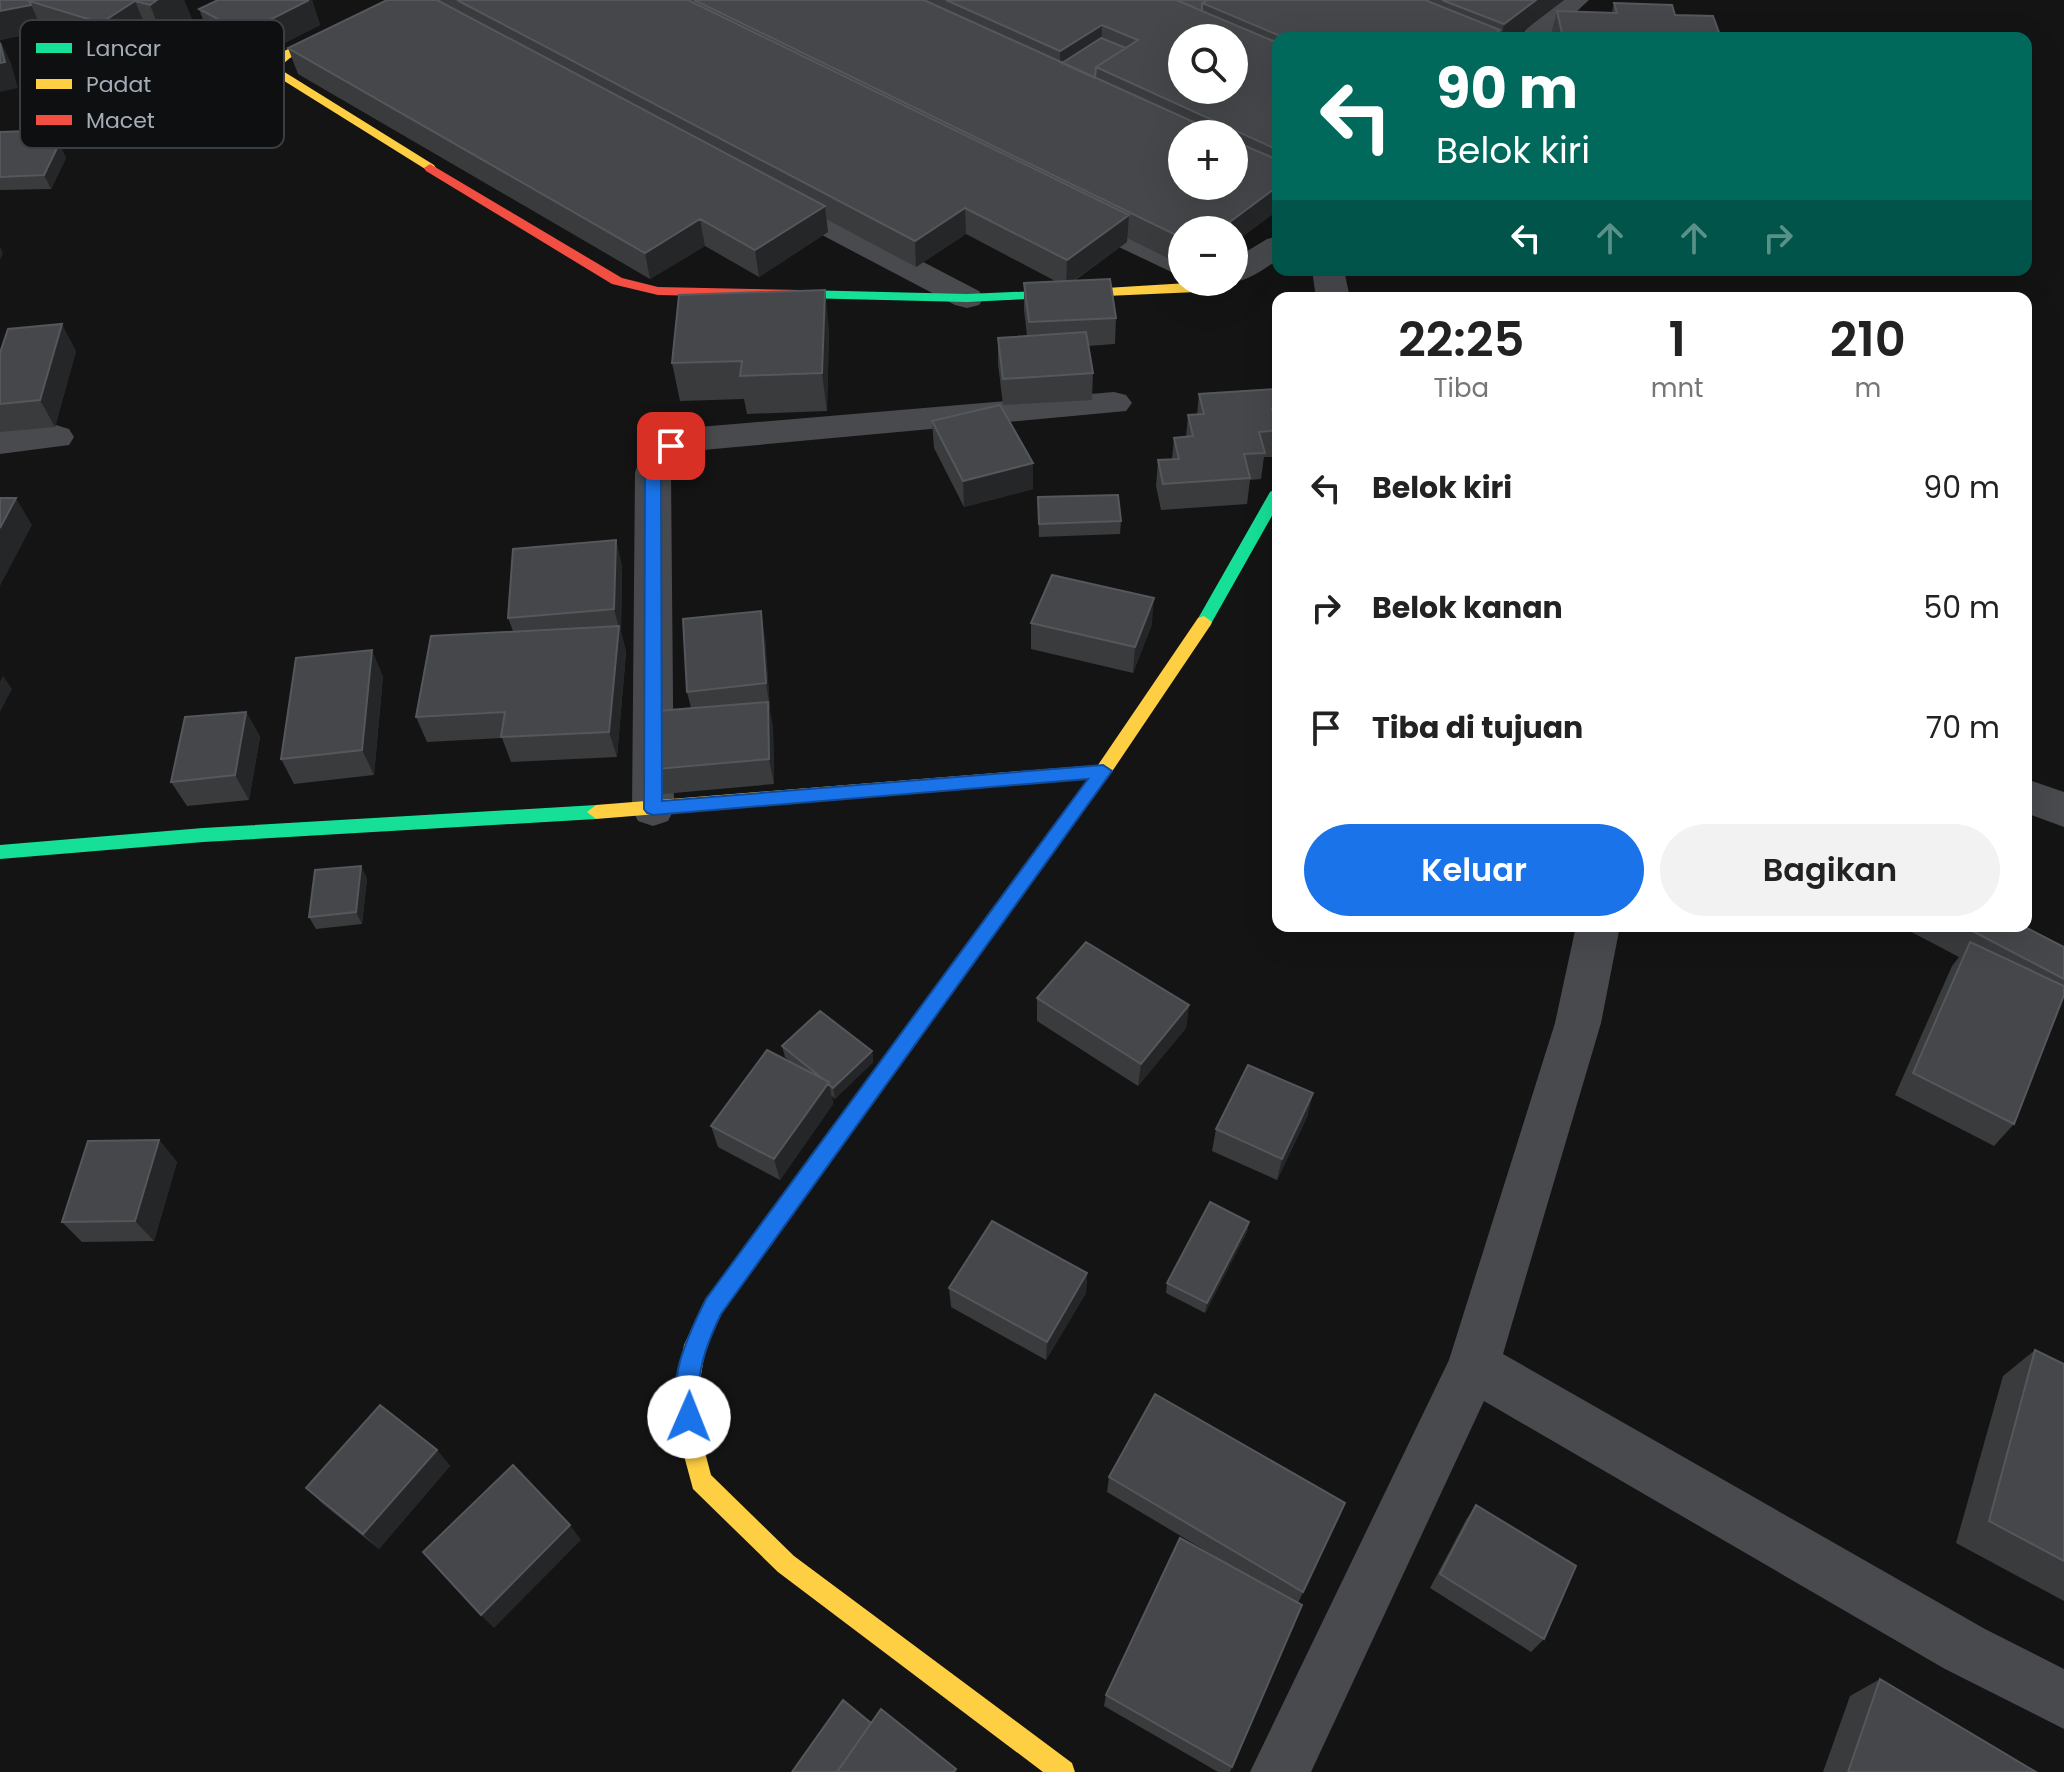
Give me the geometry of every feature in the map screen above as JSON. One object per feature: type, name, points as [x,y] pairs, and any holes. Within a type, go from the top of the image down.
[{"type":"street","points":[[284,57],[403,0],[433,15]]},
{"type":"street","points":[[1538,32],[1575,0]]},
{"type":"street","points":[[284,79],[617,281],[658,291],[967,298],[1168,289]]},
{"type":"street","points":[[753,186],[967,298]]},
{"type":"street","points":[[1054,203],[1168,260]]},
{"type":"street","points":[[1248,264],[1272,250]]},
{"type":"street","points":[[653,809],[653,472],[658,455],[687,440],[1114,403]]},
{"type":"street","points":[[0,442],[56,437]]},
{"type":"street","points":[[1063,1772],[786,1564],[701,1481],[691,1441],[687,1392],[695,1345],[713,1307],[1103,771],[1217,603],[1272,503]]},
{"type":"street","points":[[0,852],[203,835],[653,809],[1103,771]]},
{"type":"street","points":[[2032,797],[2064,810]]},
{"type":"street","points":[[1280,1772],[1473,1366],[1578,1023],[1597,932]]},
{"type":"street","points":[[1473,1366],[1965,1649],[2064,1700]]},
{"type":"building","points":[[0,0],[32,0],[29,1],[31,5],[0,11]]},
{"type":"building","points":[[157,0],[150,5],[135,1],[106,20],[91,20],[29,1]]},
{"type":"building","points":[[218,0],[309,0],[270,20],[220,20],[199,9]]},
{"type":"building","points":[[387,0],[437,0],[825,206],[755,250],[700,219],[645,253],[288,48]]},
{"type":"building","points":[[457,0],[688,0],[1129,215],[1067,260],[965,208],[915,241]]},
{"type":"building","points":[[694,0],[924,0],[1189,120],[1168,120],[1168,200],[1248,200],[1248,147],[1272,157],[1272,190],[1238,216],[1168,216],[1168,231]]},
{"type":"building","points":[[946,0],[1176,0],[1233,24],[1168,24],[1168,100],[1096,67],[1138,40],[1102,25],[1060,51]]},
{"type":"building","points":[[1177,0],[1208,0],[1202,3],[1202,11]]},
{"type":"building","points":[[1208,0],[1425,0],[1500,30],[1272,33],[1202,3]]},
{"type":"building","points":[[1442,0],[1536,0],[1504,24]]},
{"type":"building","points":[[1614,3],[1672,5],[1675,15],[1713,16],[1719,32],[1562,32],[1557,11],[1617,13]]},
{"type":"building","points":[[1248,30],[1272,40],[1272,147],[1248,136],[1248,120],[1212,120],[1177,104],[1248,104]]},
{"type":"building","points":[[1101,38],[1126,48],[1096,67],[1095,78],[1062,63]]},
{"type":"building","points":[[0,43],[5,62],[0,63]]},
{"type":"building","points":[[20,131],[20,148],[57,148],[44,175],[0,177],[0,132]]},
{"type":"building","points":[[1110,279],[1116,318],[1029,322],[1024,283]]},
{"type":"building","points":[[825,290],[822,373],[740,376],[742,361],[672,363],[679,295]]},
{"type":"building","points":[[62,324],[40,400],[0,404],[0,353],[8,329]]},
{"type":"building","points":[[1086,332],[1093,373],[1003,379],[998,338]]},
{"type":"building","points":[[1272,389],[1272,431],[1259,432],[1265,453],[1244,454],[1250,478],[1163,484],[1158,460],[1179,459],[1174,438],[1193,436],[1188,415],[1204,414],[1199,394]]},
{"type":"building","points":[[1000,405],[1033,463],[963,481],[932,421]]},
{"type":"building","points":[[1118,495],[1121,521],[1039,524],[1038,497]]},
{"type":"building","points":[[0,498],[16,498],[0,528]]},
{"type":"building","points":[[616,540],[614,609],[508,618],[513,549]]},
{"type":"building","points":[[1052,575],[1154,598],[1135,647],[1031,623]]},
{"type":"building","points":[[761,611],[766,683],[687,692],[683,619]]},
{"type":"building","points":[[619,626],[609,732],[501,737],[505,712],[416,717],[431,636]]},
{"type":"building","points":[[372,650],[362,750],[281,759],[296,658]]},
{"type":"building","points":[[768,702],[769,759],[657,769],[658,711]]},
{"type":"building","points":[[246,712],[235,775],[171,782],[185,717]]},
{"type":"building","points":[[361,866],[356,912],[309,917],[315,870]]},
{"type":"building","points":[[2032,931],[2064,947],[2064,979],[1974,932]]},
{"type":"building","points":[[1086,942],[1189,1005],[1141,1064],[1037,998]]},
{"type":"building","points":[[1970,942],[2064,986],[2064,995],[2014,1124],[1913,1073]]},
{"type":"building","points":[[820,1011],[872,1051],[833,1088],[782,1046]]},
{"type":"building","points":[[767,1050],[829,1082],[774,1159],[711,1126]]},
{"type":"building","points":[[1248,1065],[1313,1093],[1282,1159],[1216,1129]]},
{"type":"building","points":[[159,1140],[135,1221],[62,1222],[88,1141]]},
{"type":"building","points":[[1210,1202],[1249,1222],[1207,1303],[1167,1283]]},
{"type":"building","points":[[992,1221],[1087,1273],[1047,1342],[949,1288]]},
{"type":"building","points":[[2035,1350],[2064,1364],[2064,1561],[1989,1521]]},
{"type":"building","points":[[1155,1394],[1345,1503],[1303,1592],[1109,1477]]},
{"type":"building","points":[[380,1405],[437,1450],[363,1534],[306,1488]]},
{"type":"building","points":[[513,1465],[570,1525],[481,1615],[423,1552]]},
{"type":"building","points":[[1476,1505],[1576,1566],[1544,1639],[1440,1574]]},
{"type":"building","points":[[1180,1538],[1302,1605],[1232,1767],[1106,1695]]},
{"type":"building","points":[[1880,1679],[2036,1772],[1848,1772]]},
{"type":"building","points":[[843,1700],[871,1723],[837,1772],[792,1772]]},
{"type":"building","points":[[881,1709],[956,1769],[954,1772],[837,1772]]},
{"type":"traffic: fast","points":[[801,294],[967,298],[1106,292]]},
{"type":"traffic: fast","points":[[1204,622],[1272,503]]},
{"type":"traffic: fast","points":[[0,852],[203,835],[596,812]]},
{"type":"traffic: fast","points":[[712,1308],[1029,872]]},
{"type":"traffic: slow","points":[[284,57],[401,0]]},
{"type":"traffic: slow","points":[[284,77],[430,168]]},
{"type":"traffic: slow","points":[[1106,292],[1168,289]]},
{"type":"traffic: slow","points":[[1029,872],[1103,771],[1204,622]]},
{"type":"traffic: slow","points":[[596,812],[1103,771]]},
{"type":"traffic: slow","points":[[712,1308],[695,1345],[687,1392],[691,1441],[701,1481],[786,1564],[1063,1772]]},
{"type":"traffic: jam","points":[[430,168],[617,281],[658,291],[801,294]]},
{"type":"route","points":[[671,446],[658,455],[653,472],[653,809],[1103,771],[713,1307],[695,1345],[687,1392],[689,1417]]}]
